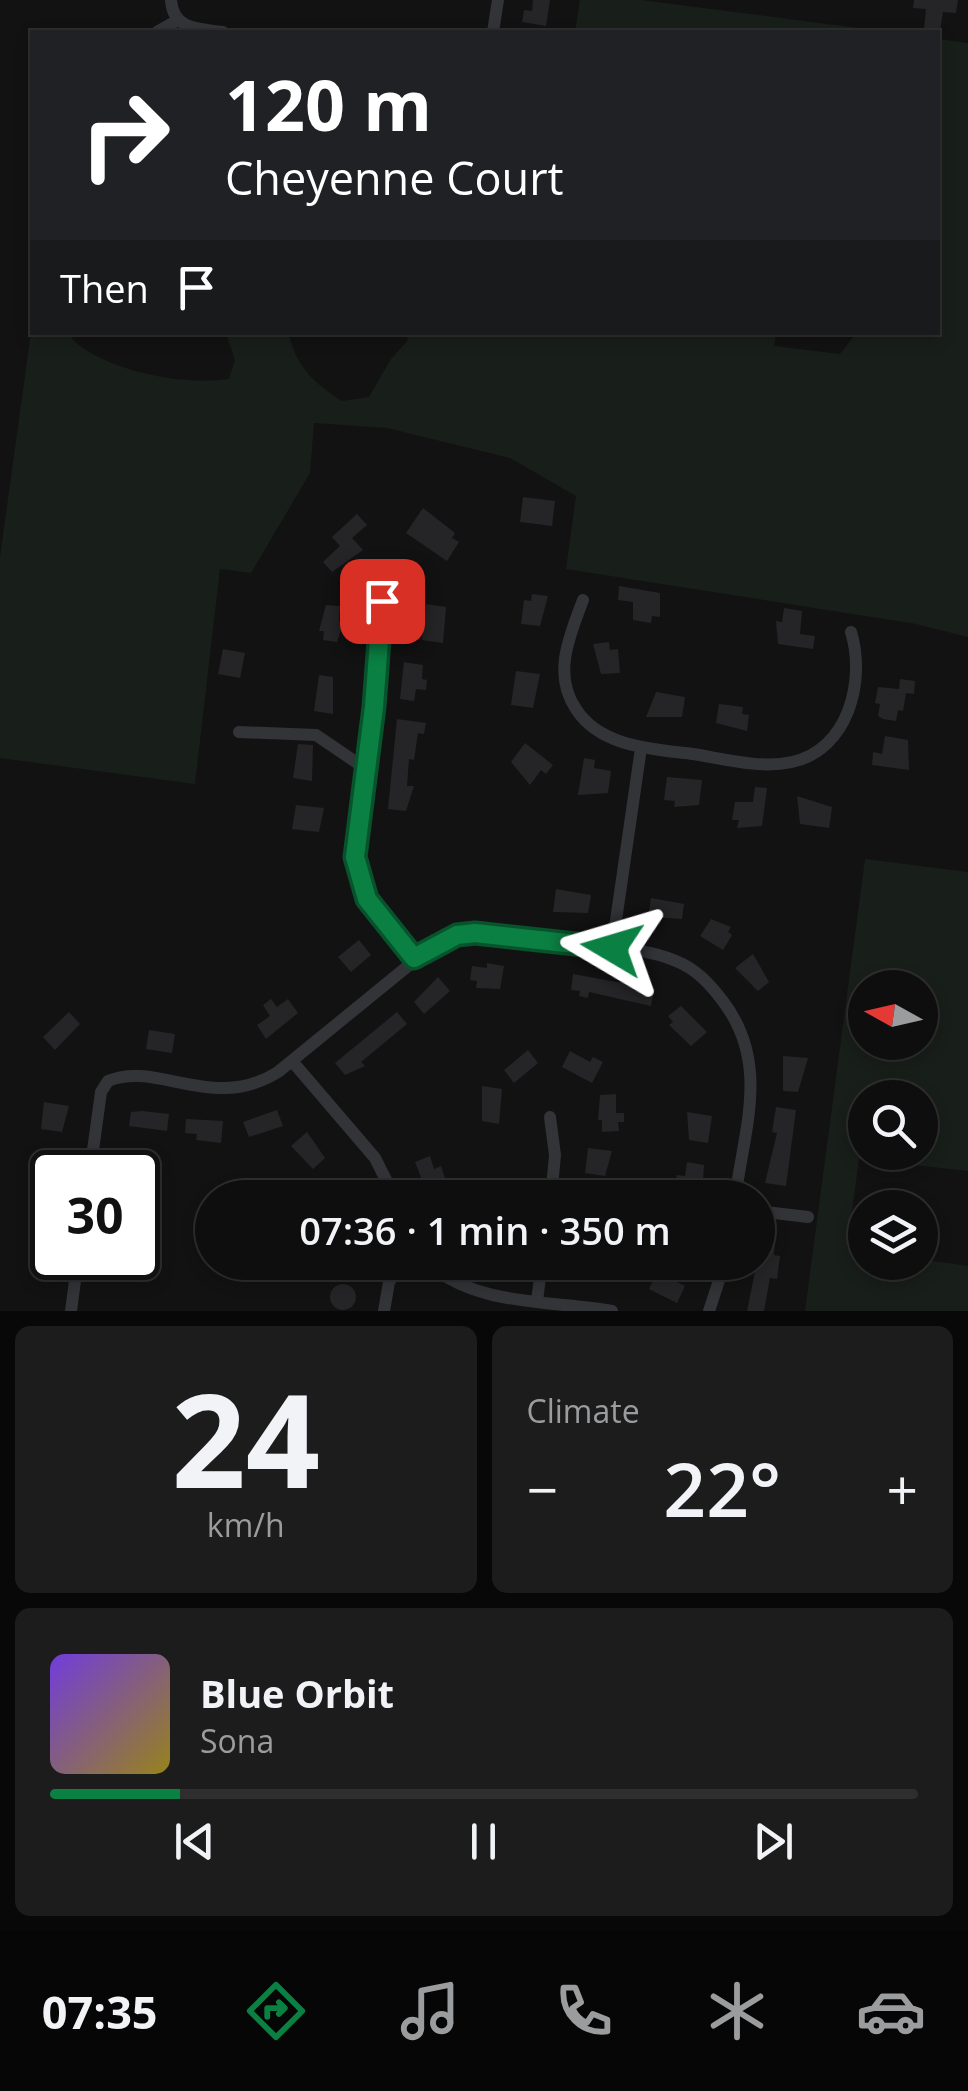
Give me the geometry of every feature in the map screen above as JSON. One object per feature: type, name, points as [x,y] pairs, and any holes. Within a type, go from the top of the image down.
[{"type":"street","points":[[172,0],[178,20],[208,30]]},
{"type":"street","points":[[492,30],[498,0]]},
{"type":"street","points":[[160,30],[178,20]]},
{"type":"street","points":[[583,600],[564,654],[566,684],[576,710],[600,733],[641,748],[765,764],[791,762],[821,748],[841,726],[851,702],[857,663],[851,632]]},
{"type":"street","points":[[382,601],[356,870],[374,910],[414,958]]},
{"type":"street","points":[[239,732],[316,735],[366,769]]},
{"type":"street","points":[[612,948],[641,748]]},
{"type":"street","points":[[93,1150],[101,1092],[108,1081],[132,1077],[236,1089],[264,1081],[414,958],[457,935],[475,933],[612,948],[664,957],[696,970],[743,1030],[752,1062],[737,1180]]},
{"type":"street","points":[[292,1061],[375,1158],[386,1180]]},
{"type":"street","points":[[550,1117],[553,1180]]},
{"type":"street","points":[[775,1213],[808,1218]]},
{"type":"street","points":[[71,1311],[75,1280]]},
{"type":"street","points":[[384,1311],[390,1280]]},
{"type":"street","points":[[448,1280],[476,1291],[612,1311]]},
{"type":"street","points":[[537,1301],[540,1280]]},
{"type":"street","points":[[709,1311],[719,1280]]},
{"type":"shaded area","points":[[580,0],[641,0],[874,30],[575,30]]},
{"type":"shaded area","points":[[940,39],[968,43],[968,637],[916,624],[566,569],[576,496],[510,458],[387,428],[314,423],[310,473],[251,573],[220,569],[195,784],[0,758],[0,557],[31,335],[72,335],[86,350],[124,368],[168,378],[211,381],[229,379],[235,360],[227,335],[290,335],[308,373],[342,401],[369,397],[391,359],[408,340],[407,335],[776,335],[774,346],[840,354],[854,335],[940,335]]},
{"type":"shaded area","points":[[865,859],[968,872],[968,1171],[938,1168],[938,1080],[848,1080],[848,1170],[858,1170],[855,1190],[848,1190],[848,1280],[938,1280],[938,1262],[968,1266],[968,1311],[805,1311],[848,987],[848,1060],[938,1060],[938,970],[850,970]]},
{"type":"building","points":[[533,0],[550,0],[546,26],[522,22],[524,10],[532,11]]},
{"type":"building","points":[[914,0],[958,0],[956,13],[943,12],[940,31],[924,29],[926,9],[913,8]]},
{"type":"building","points":[[523,497],[555,501],[552,526],[520,522]]},
{"type":"building","points":[[423,508],[455,533],[452,538],[459,542],[447,561],[406,533]]},
{"type":"building","points":[[357,514],[367,525],[352,538],[363,550],[332,572],[323,562],[340,546],[332,537]]},
{"type":"building","points":[[619,586],[660,593],[660,617],[652,616],[651,623],[633,620],[633,602],[618,600]]},
{"type":"building","points":[[532,594],[548,596],[540,626],[521,624],[524,600],[531,601]]},
{"type":"building","points":[[426,604],[446,607],[443,643],[422,640]]},
{"type":"building","points":[[326,605],[340,606],[339,621],[344,621],[337,642],[323,640],[324,631],[319,631]]},
{"type":"building","points":[[784,608],[802,611],[800,634],[815,636],[813,649],[778,644],[776,621],[782,622]]},
{"type":"building","points":[[609,642],[610,650],[618,649],[620,673],[601,674],[593,644]]},
{"type":"building","points":[[223,649],[245,653],[240,678],[218,674]]},
{"type":"building","points":[[404,662],[423,665],[422,679],[427,680],[426,690],[416,689],[414,701],[400,699]]},
{"type":"building","points":[[516,671],[540,674],[533,708],[511,705]]},
{"type":"building","points":[[319,675],[333,677],[333,714],[314,711]]},
{"type":"building","points":[[900,679],[915,681],[914,694],[906,693],[903,711],[898,710],[896,721],[883,719],[878,716],[880,704],[875,703],[878,687],[899,689]]},
{"type":"building","points":[[656,692],[685,697],[682,717],[646,717]]},
{"type":"building","points":[[719,704],[743,707],[742,714],[749,715],[747,731],[716,723]]},
{"type":"building","points":[[397,719],[426,723],[424,734],[418,733],[414,760],[409,759],[407,786],[414,786],[406,811],[388,809]]},
{"type":"building","points":[[885,736],[908,740],[909,770],[872,765],[873,752],[882,754]]},
{"type":"building","points":[[525,743],[553,765],[546,774],[541,770],[530,785],[511,762]]},
{"type":"building","points":[[298,744],[313,745],[312,781],[293,778]]},
{"type":"building","points":[[584,758],[595,760],[594,768],[611,771],[608,793],[578,795]]},
{"type":"building","points":[[667,777],[702,780],[699,805],[674,807],[675,801],[664,800]]},
{"type":"building","points":[[755,787],[767,788],[762,826],[737,828],[739,820],[732,820],[735,802],[753,802]]},
{"type":"building","points":[[797,796],[832,807],[829,828],[800,824]]},
{"type":"building","points":[[296,805],[324,808],[319,832],[292,829]]},
{"type":"building","points":[[556,889],[591,895],[588,913],[553,912]]},
{"type":"building","points":[[651,898],[684,904],[682,919],[648,917]]},
{"type":"building","points":[[711,919],[731,927],[728,932],[732,935],[723,950],[700,936]]},
{"type":"building","points":[[359,940],[371,955],[351,972],[338,957]]},
{"type":"building","points":[[753,954],[769,982],[758,991],[735,968]]},
{"type":"building","points":[[487,963],[504,966],[500,989],[476,988],[477,981],[470,980],[472,966],[487,968]]},
{"type":"building","points":[[573,974],[654,989],[651,1006],[589,992],[588,998],[579,996],[580,991],[571,990]]},
{"type":"building","points":[[438,977],[450,991],[424,1014],[414,1002]]},
{"type":"building","points":[[271,999],[277,1007],[288,999],[298,1013],[266,1039],[257,1025],[270,1016],[263,1005]]},
{"type":"building","points":[[681,1006],[707,1032],[691,1046],[669,1025],[673,1022],[668,1016]]},
{"type":"building","points":[[69,1012],[80,1024],[55,1050],[43,1037]]},
{"type":"building","points":[[397,1012],[407,1024],[361,1062],[365,1066],[345,1075],[335,1063]]},
{"type":"building","points":[[149,1030],[175,1034],[172,1053],[146,1049]]},
{"type":"building","points":[[528,1050],[538,1063],[514,1083],[504,1070]]},
{"type":"building","points":[[570,1051],[590,1062],[593,1057],[603,1062],[592,1083],[562,1067]]},
{"type":"building","points":[[783,1056],[808,1058],[798,1092],[783,1091]]},
{"type":"building","points":[[482,1086],[502,1089],[499,1124],[482,1121]]},
{"type":"building","points":[[616,1094],[616,1113],[624,1113],[624,1122],[618,1122],[619,1131],[602,1132],[602,1120],[598,1120],[600,1095]]},
{"type":"building","points":[[44,1102],[69,1106],[62,1132],[41,1129]]},
{"type":"building","points":[[776,1107],[796,1110],[786,1186],[766,1180],[777,1133],[772,1132]]},
{"type":"building","points":[[277,1110],[283,1126],[249,1137],[243,1122]]},
{"type":"building","points":[[131,1112],[169,1114],[167,1131],[129,1126]]},
{"type":"building","points":[[687,1112],[712,1116],[708,1143],[689,1140]]},
{"type":"building","points":[[186,1119],[223,1121],[221,1143],[196,1140],[197,1134],[185,1133]]},
{"type":"building","points":[[307,1132],[325,1158],[313,1169],[291,1146]]},
{"type":"building","points":[[588,1148],[612,1151],[605,1176],[585,1173]]},
{"type":"building","points":[[430,1156],[434,1169],[441,1166],[445,1180],[422,1180],[415,1162]]},
{"type":"building","points":[[687,1162],[704,1165],[703,1180],[676,1180],[677,1175],[685,1176]]},
{"type":"building","points":[[775,1255],[780,1256],[775,1279]]},
{"type":"building","points":[[653,1280],[673,1280],[685,1286],[677,1303],[649,1289]]},
{"type":"building","points":[[753,1280],[770,1280],[764,1311],[747,1311]]},
{"type":"building","points":[[343,1284],[352,1288],[356,1297],[352,1306],[343,1310],[334,1306],[330,1297],[334,1288]]},
{"type":"route","points":[[382,601],[374,707],[355,857],[360,884],[374,910],[414,958],[457,935],[475,933],[612,948]]}]
